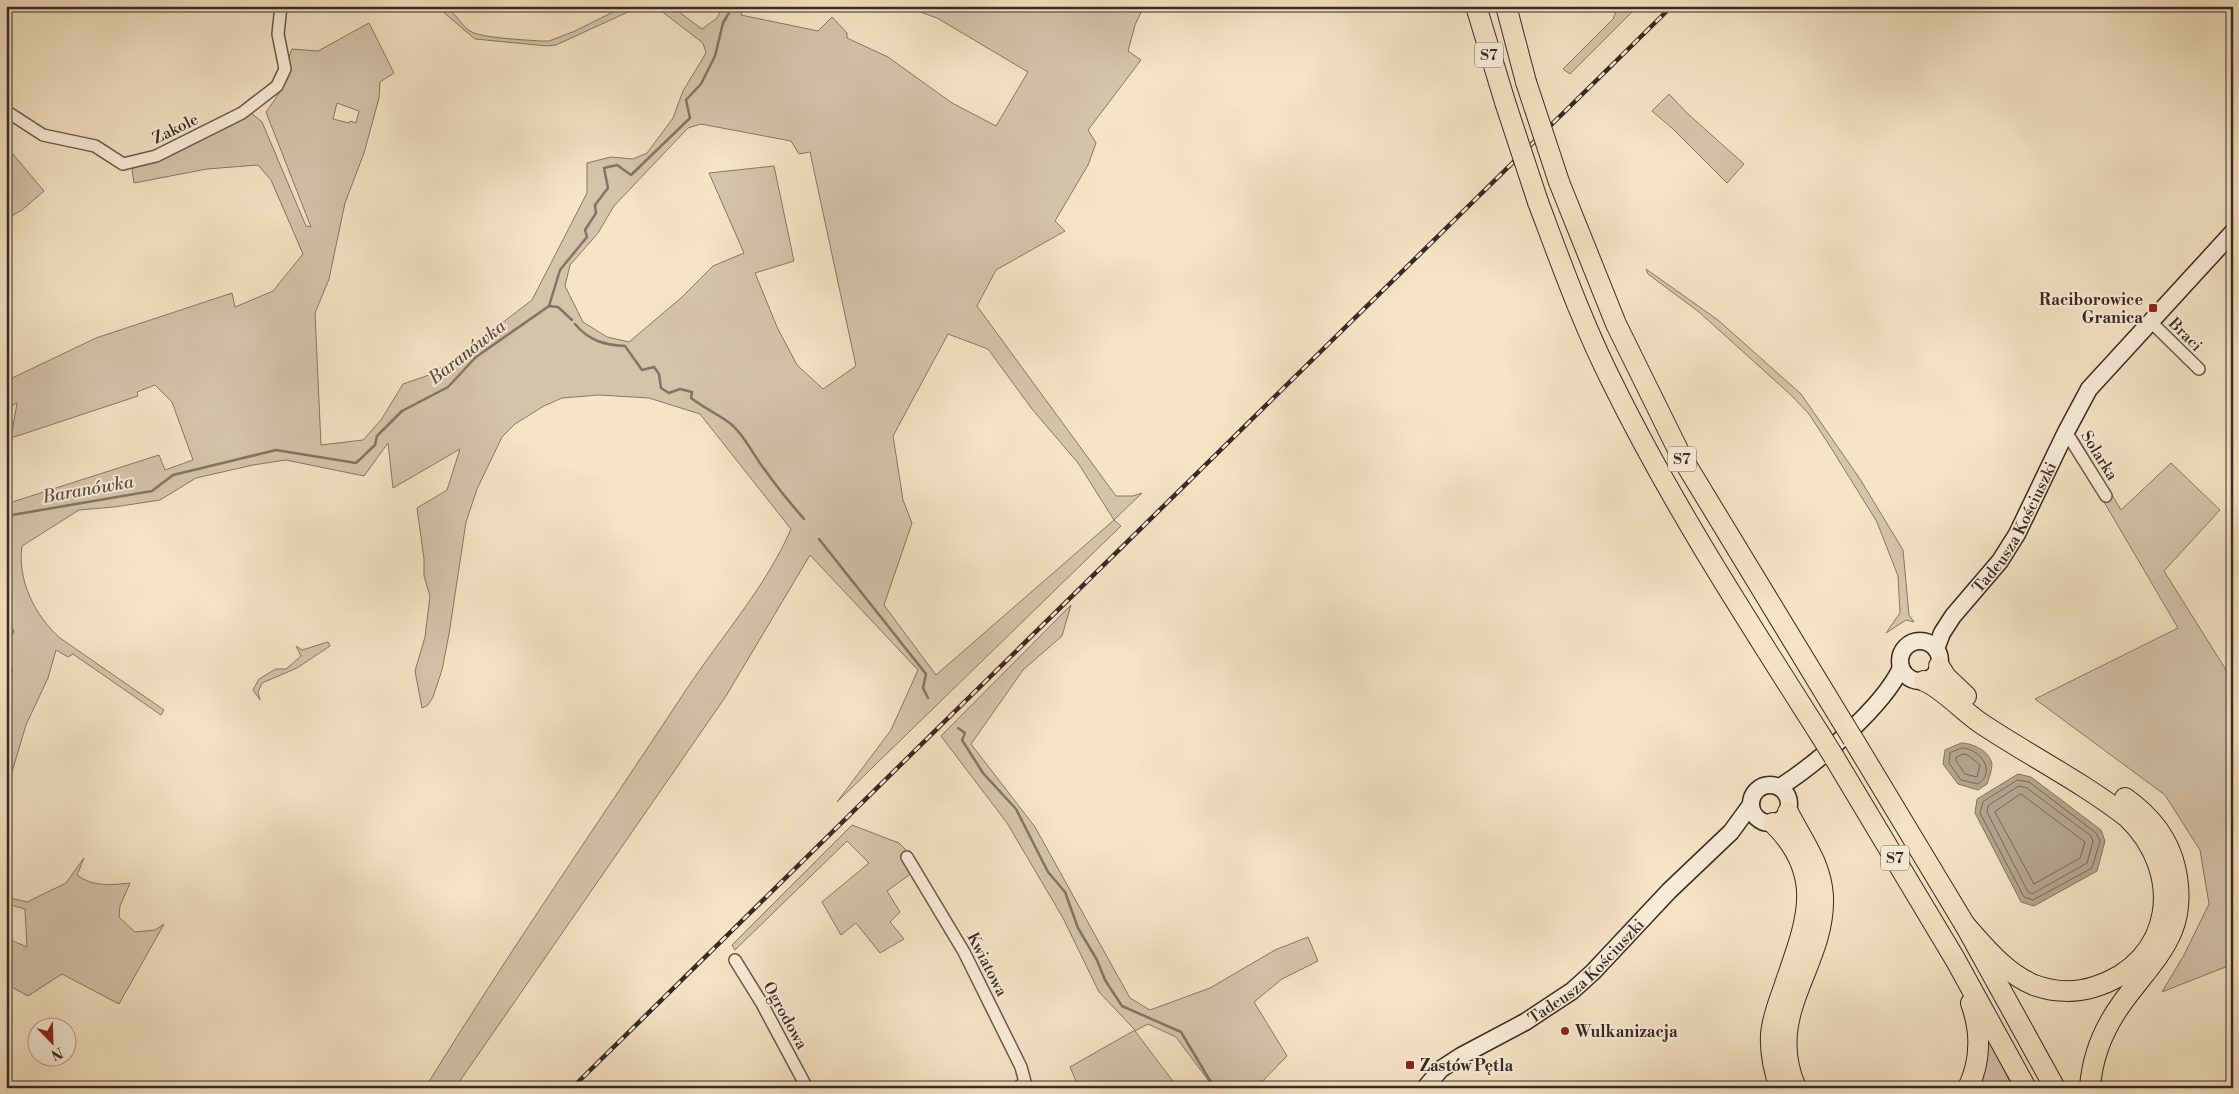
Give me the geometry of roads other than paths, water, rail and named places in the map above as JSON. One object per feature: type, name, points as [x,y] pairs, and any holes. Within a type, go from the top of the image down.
[{"type":"highway","name":"S7","points":[[1476,6],[1538,202],[1591,337],[1645,447],[1705,550],[1834,757],[1955,959],[2026,1088]]},
{"type":"highway","name":"S7","points":[[1506,6],[1526,82],[1559,182],[1616,324],[1682,458],[1965,925],[2055,1088]]},
{"type":"highway","points":[[1938,658],[1951,683],[1978,705],[2136,806],[2156,827],[2172,855],[2177,876],[2179,898],[2172,931],[2158,959],[2122,1004],[2107,1027],[2095,1058],[2090,1088]]},
{"type":"highway","points":[[1912,676],[1933,685],[1982,724],[2127,817],[2152,846],[2164,879],[2165,900],[2162,918],[2147,949],[2126,971],[2109,981],[2090,988],[2058,990],[2035,985],[2022,979],[2002,964],[1965,925]]},
{"type":"highway","points":[[1777,808],[1787,839],[1800,860],[1808,891],[1807,916],[1804,930],[1776,1009],[1772,1034],[1773,1062],[1780,1088]]},
{"type":"highway","points":[[1777,808],[1817,865],[1823,895],[1823,908],[1817,936],[1787,1027],[1788,1061],[1796,1088]]},
{"type":"highway","points":[[1955,959],[1978,1030],[1977,1064],[1968,1088]]},
{"type":"street","name":"Zakole","points":[[6,111],[43,134],[95,146],[123,164],[156,156],[242,113],[277,86],[285,68],[278,34],[281,6]]},
{"type":"street","name":"Tadeusza Kościuszki","points":[[1938,658],[1942,633],[1953,616],[2000,561],[2017,534],[2089,389],[2233,232]]},
{"type":"street","name":"Braci","points":[[2150,321],[2199,370]]},
{"type":"street","name":"Solarka","points":[[2066,432],[2106,496]]},
{"type":"street","name":"Tadeusza Kościuszki","points":[[1920,641],[1953,616]]},
{"type":"street","points":[[1920,641],[1932,644],[1938,658],[1935,674],[1912,676],[1901,657],[1906,647],[1920,641]]},
{"type":"street","name":"Tadeusza Kościuszki","points":[[1731,832],[1777,808],[1804,772],[1888,692],[1912,676]]},
{"type":"street","name":"Tadeusza Kościuszki","points":[[1425,1088],[1442,1069],[1461,1056],[1525,1022],[1572,990],[1593,972],[1669,891],[1731,832],[1750,806],[1752,795],[1759,788],[1769,785],[1777,808]]},
{"type":"street","points":[[1750,806],[1777,808]]},
{"type":"street","name":"Kwiatowa","points":[[907,857],[964,952],[1021,1067],[1025,1082],[1017,1088]]},
{"type":"street","name":"Ogrodowa","points":[[734,960],[761,1002],[807,1088]]},
{"type":"water","points":[[1961,743],[1970,744],[1980,749],[1991,759],[1992,766],[1987,784],[1978,790],[1958,784],[1943,764],[1945,750]]},
{"type":"water","points":[[2018,774],[2031,777],[2101,830],[2105,841],[2097,871],[2034,906],[2021,902],[1975,813],[1977,799]]},
{"type":"waterway","name":"Baranówka","points":[[6,516],[152,491],[173,475],[276,450],[356,463],[375,445],[377,436],[402,411],[448,387],[476,357],[549,306],[560,270],[587,237],[585,230],[596,213],[595,205],[608,188],[604,168],[617,165],[631,175],[690,118],[686,100],[701,84],[715,56],[723,23],[733,6]]},
{"type":"waterway","points":[[549,306],[558,307],[572,320]]},
{"type":"waterway","points":[[575,324],[580,330],[598,341],[611,345],[625,346],[642,370],[654,367],[659,374],[661,388],[669,393],[680,389],[692,392],[691,398],[733,426],[743,437],[774,483],[804,519]]},
{"type":"waterway","points":[[819,539],[926,674],[923,688],[928,698]]},
{"type":"waterway","name":"Baranówka","points":[[6,622],[13,631],[6,650]]},
{"type":"waterway","name":"Baranówka","points":[[6,657],[12,669],[6,703]]},
{"type":"waterway","points":[[958,728],[965,733],[962,740],[983,773],[1016,809],[1048,872],[1065,892],[1078,928],[1097,960],[1105,980],[1122,1006],[1181,1032],[1209,1079],[1217,1088]]},
{"type":"railway","points":[[572,1088],[1672,6]]},
{"type":"place","name":"Raciborowice Granica","points":[[2153,308]]},
{"type":"place","name":"Wulkanizacja","points":[[1565,1031]]},
{"type":"place","name":"Zastów Pętla","points":[[1410,1065]]}]
